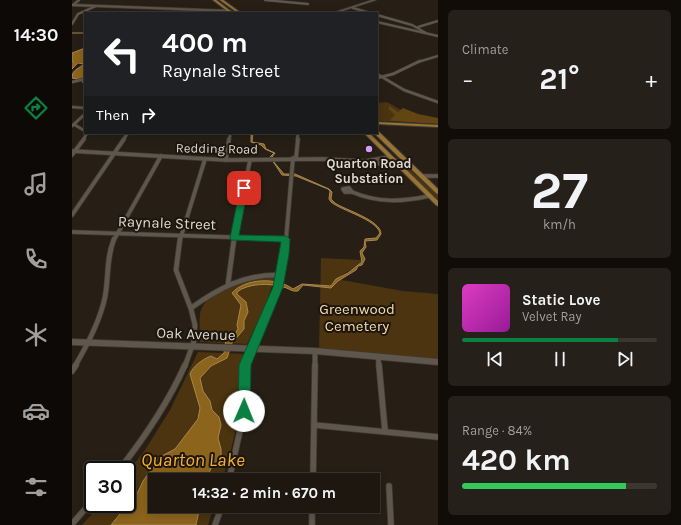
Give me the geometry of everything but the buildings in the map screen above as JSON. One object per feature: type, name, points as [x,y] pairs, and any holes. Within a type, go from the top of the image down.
[{"type":"main road","points":[[214,0],[231,12],[239,12]]},
{"type":"main road","points":[[217,2],[222,1],[239,12]]},
{"type":"main road","points":[[378,123],[438,126]]},
{"type":"main road","points":[[367,134],[373,136],[388,150],[393,149]]},
{"type":"main road","points":[[367,134],[438,204]]},
{"type":"main road","points":[[378,134],[438,192]]},
{"type":"main road","points":[[390,157],[397,156],[410,166]]},
{"type":"street","points":[[73,5],[79,0]]},
{"type":"street","points":[[265,0],[308,4]]},
{"type":"street","points":[[337,12],[375,0]]},
{"type":"street","points":[[73,5],[231,12]]},
{"type":"street","points":[[72,24],[78,14],[96,6]]},
{"type":"street","points":[[353,8],[367,12]]},
{"type":"street","points":[[378,15],[418,27],[427,33]]},
{"type":"street","points":[[408,24],[423,24],[438,21]]},
{"type":"street","points":[[378,22],[409,31],[438,36]]},
{"type":"street","points":[[418,27],[423,24]]},
{"type":"street","points":[[378,78],[396,74],[418,61],[438,56]]},
{"type":"street","points":[[378,75],[408,91],[438,102]]},
{"type":"street","points":[[72,82],[83,80]]},
{"type":"street","points":[[72,107],[84,108]]},
{"type":"street","points":[[84,115],[74,126],[84,131]]},
{"type":"street","points":[[73,153],[87,134]]},
{"type":"street","points":[[72,215],[127,134]]},
{"type":"street","points":[[231,473],[239,441],[244,411],[244,370],[251,349],[270,308],[281,275],[298,134]]},
{"type":"street","points":[[226,160],[230,136]]},
{"type":"street","name":"Redding Road","points":[[73,153],[226,160],[295,158],[362,161],[401,167]]},
{"type":"street","points":[[72,371],[88,342],[100,314],[105,294],[107,259],[117,234],[161,156]]},
{"type":"street","name":"Redding Road","points":[[362,161],[390,157]]},
{"type":"street","points":[[126,461],[146,436],[162,411],[181,375],[192,346],[195,328],[191,308],[182,290],[176,268],[176,253],[206,159]]},
{"type":"street","points":[[228,284],[234,238],[250,160]]},
{"type":"street","points":[[421,176],[438,176]]},
{"type":"street","points":[[352,192],[372,200],[407,201],[429,196]]},
{"type":"street","name":"Raynale Street","points":[[72,232],[286,239]]},
{"type":"street","points":[[191,308],[211,293],[228,284],[256,276],[281,275]]},
{"type":"street","name":"Oak Avenue","points":[[72,342],[315,351],[438,362]]},
{"type":"street","points":[[313,473],[315,351]]},
{"type":"street","points":[[378,356],[385,431]]},
{"type":"street","points":[[314,424],[438,436]]},
{"type":"street","points":[[389,486],[391,525]]},
{"type":"street","points":[[72,524],[84,510]]},
{"type":"street","points":[[215,525],[219,513]]},
{"type":"street","points":[[312,513],[312,525]]},
{"type":"green space","points":[[387,102],[401,110],[398,112],[389,109],[396,115],[391,119],[391,121],[378,121],[378,103]]},
{"type":"green space","points":[[396,157],[438,195],[438,201],[394,158]]},
{"type":"green space","name":"Greenwood Cemetery","points":[[321,258],[362,260],[363,262],[336,279],[403,291],[438,294],[438,359],[319,350]]},
{"type":"green space","points":[[275,277],[264,309],[247,344],[200,342],[200,314],[204,305],[211,297],[220,291],[243,282]]},
{"type":"green space","points":[[198,352],[244,354],[240,376],[238,414],[224,473],[148,473],[148,513],[212,513],[208,525],[82,525],[93,513],[136,513],[136,462],[170,410]]},
{"type":"shaded area","points":[[389,106],[398,112],[403,108],[418,114],[438,118],[438,124],[391,121],[395,115],[389,109]]},
{"type":"water","points":[[84,48],[84,64],[78,63],[72,69],[72,64],[76,63],[72,62],[72,53]]},
{"type":"water","points":[[84,64],[84,79],[82,80],[84,84],[81,80],[72,78],[74,71]]},
{"type":"water","name":"Quarton Lake","points":[[251,134],[253,134],[252,142],[264,144],[266,149],[275,153],[272,157],[273,161],[284,174],[295,174],[329,189],[332,192],[331,199],[335,203],[362,216],[375,224],[381,234],[377,240],[365,241],[366,247],[362,253],[365,259],[362,265],[358,266],[356,270],[338,281],[331,288],[303,285],[298,291],[296,291],[266,284],[253,285],[237,292],[237,294],[246,302],[248,312],[244,321],[244,329],[232,343],[227,358],[211,366],[200,378],[203,391],[210,401],[212,410],[219,417],[221,425],[218,438],[221,456],[218,463],[212,466],[209,473],[149,473],[158,458],[175,449],[198,419],[200,408],[190,374],[199,363],[205,359],[211,356],[217,359],[224,353],[226,339],[235,334],[238,329],[237,325],[241,305],[232,293],[245,284],[261,281],[279,282],[293,289],[302,284],[331,286],[336,279],[348,273],[362,262],[360,251],[364,247],[365,239],[376,238],[380,233],[377,228],[366,219],[331,202],[329,199],[330,191],[328,189],[296,176],[282,175],[270,157],[274,153],[265,149],[261,145],[251,142]]},
{"type":"water","name":"Quarton Lake","points":[[148,474],[148,513],[199,513],[196,525],[111,525],[121,513],[136,513],[136,494]]},
{"type":"waterway","points":[[72,33],[84,33]]},
{"type":"waterway","points":[[72,66],[84,58]]},
{"type":"place","name":"Quarton Road Substation","points":[[369,149]]},
{"type":"route","points":[[244,188],[234,238],[286,239],[285,254],[278,287],[245,365],[244,411]]}]
